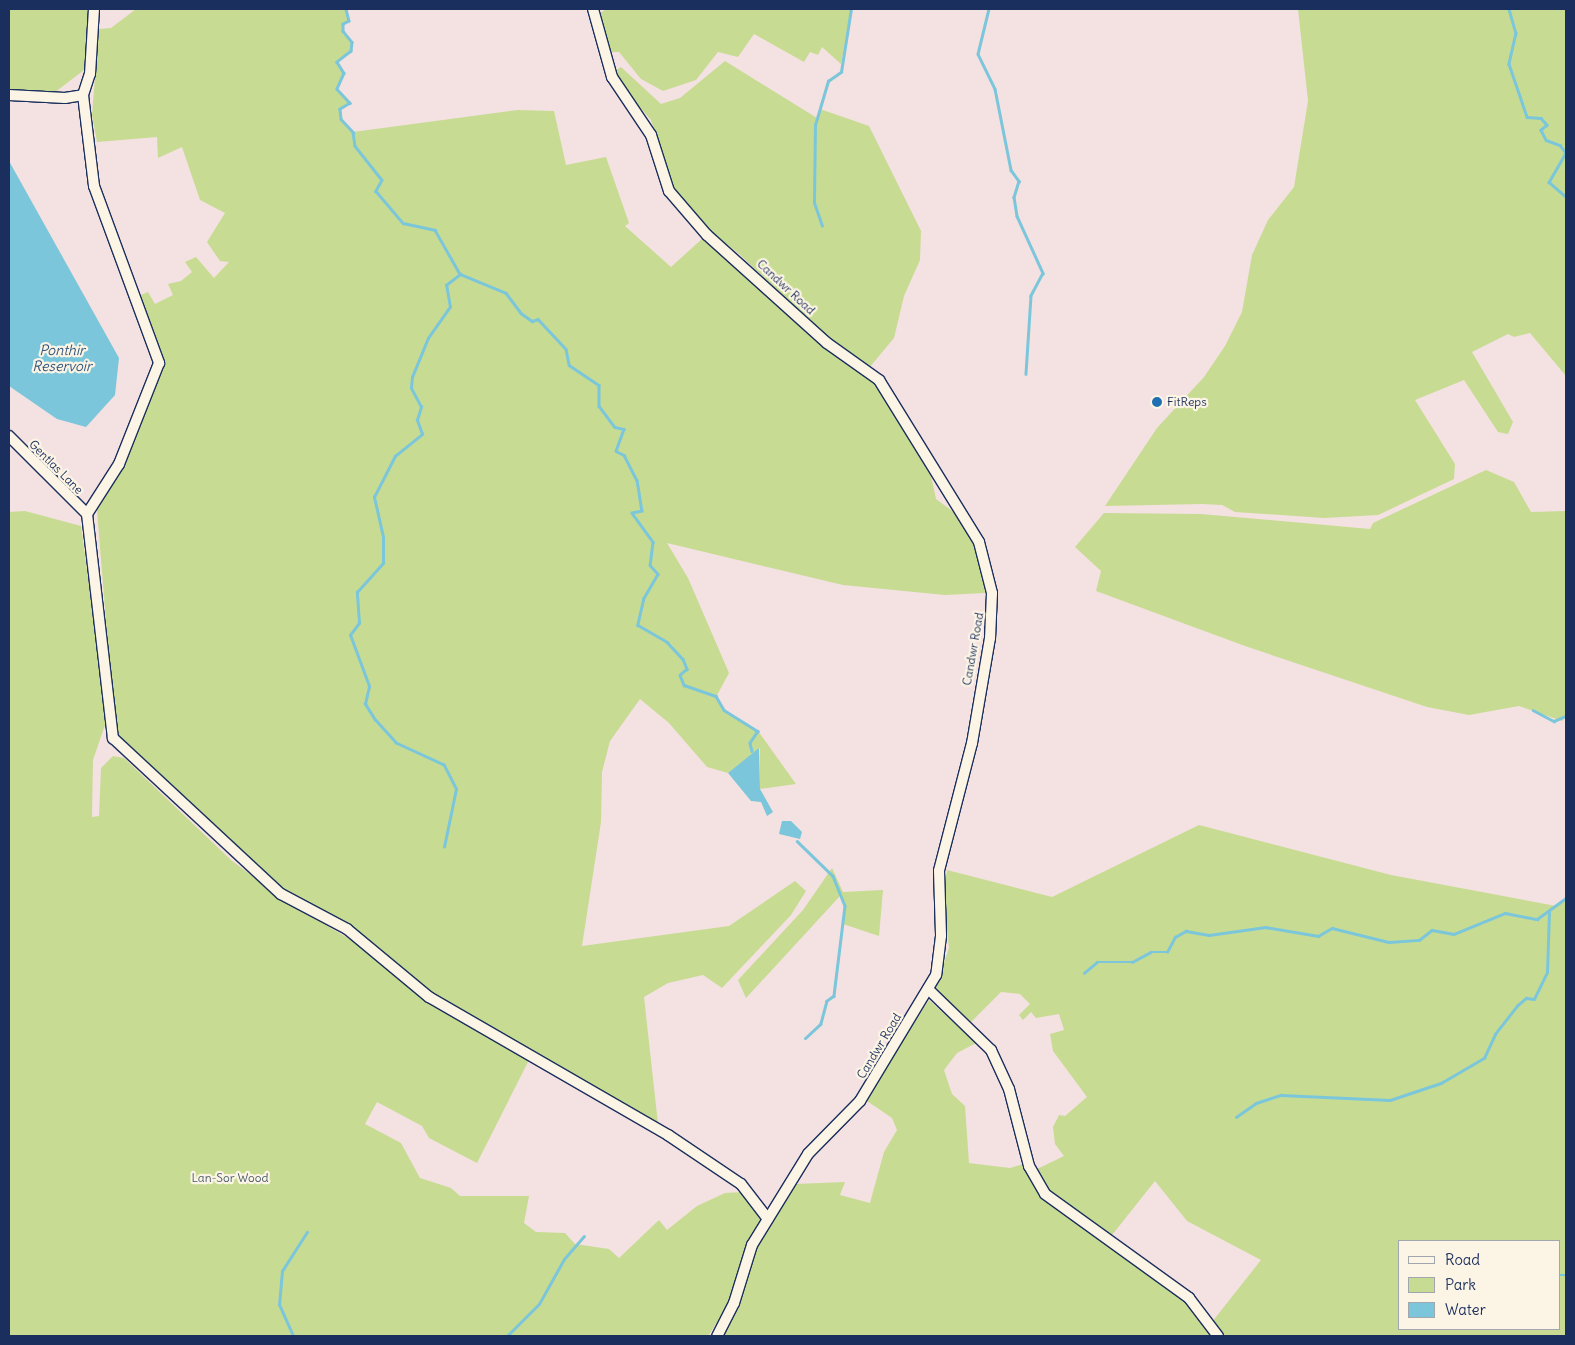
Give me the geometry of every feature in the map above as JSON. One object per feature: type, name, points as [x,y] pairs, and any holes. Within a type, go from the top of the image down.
[{"type":"street","points":[[94,9],[90,74],[83,95],[94,186],[159,363],[119,464],[87,514],[113,738],[281,894],[347,930],[429,997],[668,1135],[741,1184],[768,1219]]},
{"type":"street","name":"Candwr Road","points":[[593,9],[612,77],[651,135],[669,191],[707,235],[827,342],[880,380],[986,558],[993,613],[972,743],[940,871],[940,959],[928,989],[860,1101],[808,1154],[768,1219],[746,1258],[734,1303],[717,1336]]},
{"type":"street","points":[[9,95],[65,98],[83,95]]},
{"type":"street","name":"Gentlas Lane","points":[[9,436],[87,514]]},
{"type":"street","points":[[928,989],[991,1050],[1009,1090],[1030,1166],[1046,1194],[1189,1298],[1218,1336]]},
{"type":"green space","points":[[9,9],[89,9],[84,70],[54,93],[9,89]]},
{"type":"green space","points":[[136,9],[346,9],[349,21],[343,24],[343,31],[352,42],[351,51],[337,62],[344,73],[337,89],[350,103],[340,109],[341,119],[353,132],[518,110],[554,111],[566,165],[606,157],[629,223],[625,226],[671,267],[703,238],[824,345],[881,389],[931,476],[936,499],[959,516],[980,553],[985,593],[945,595],[843,585],[667,543],[688,578],[729,673],[716,697],[724,710],[758,731],[796,784],[760,789],[760,748],[728,773],[707,767],[669,723],[640,699],[610,741],[602,772],[601,822],[582,946],[729,926],[795,881],[806,891],[791,915],[722,988],[703,975],[668,983],[644,997],[658,1124],[431,994],[377,947],[282,889],[115,732],[97,510],[123,463],[165,362],[136,297],[148,292],[155,304],[173,295],[168,284],[181,281],[192,272],[185,262],[196,257],[214,278],[229,262],[220,261],[207,242],[225,213],[200,200],[182,147],[158,158],[157,137],[97,142],[92,115],[99,29],[111,28]]},
{"type":"green space","points":[[607,9],[851,9],[841,64],[822,47],[818,55],[810,52],[804,62],[754,34],[738,57],[718,52],[696,80],[663,91],[641,79],[619,52],[611,52],[600,13]]},
{"type":"green space","points":[[1298,9],[1566,9],[1566,376],[1530,333],[1514,337],[1508,334],[1472,352],[1513,422],[1508,434],[1498,432],[1464,380],[1415,400],[1455,464],[1454,479],[1378,515],[1324,518],[1235,512],[1222,505],[1202,504],[1105,506],[1157,428],[1204,377],[1225,346],[1242,312],[1252,255],[1268,220],[1294,187],[1308,101]]},
{"type":"green space","points":[[725,61],[817,118],[820,109],[869,126],[921,231],[920,260],[904,296],[894,338],[869,368],[830,341],[738,253],[699,223],[671,184],[651,120],[619,83],[616,70],[621,67],[661,104],[680,98]]},
{"type":"green space","points":[[1486,470],[1514,482],[1531,512],[1566,511],[1566,716],[1562,721],[1519,706],[1469,715],[1427,707],[1245,646],[1096,591],[1101,571],[1075,547],[1104,513],[1201,514],[1370,529],[1373,523]]},
{"type":"green space","name":"Lan-Sor Wood","points":[[25,511],[81,526],[107,719],[93,760],[92,817],[99,816],[101,768],[113,756],[124,758],[231,860],[280,897],[369,951],[431,1003],[529,1060],[477,1163],[429,1138],[422,1126],[377,1102],[365,1124],[401,1143],[420,1178],[451,1188],[460,1196],[529,1196],[524,1223],[536,1232],[565,1233],[575,1244],[609,1249],[619,1258],[659,1220],[667,1230],[697,1206],[725,1193],[744,1192],[762,1220],[722,1315],[708,1336],[9,1336],[9,512]]},
{"type":"green space","points":[[1199,825],[1391,875],[1556,906],[1566,898],[1566,1336],[1221,1336],[1212,1322],[1261,1260],[1187,1221],[1155,1181],[1112,1235],[1053,1197],[1035,1170],[1064,1156],[1055,1144],[1053,1127],[1059,1115],[1065,1116],[1087,1097],[1053,1051],[1050,1034],[1064,1030],[1059,1014],[1036,1018],[1031,1012],[1023,1020],[1019,1015],[1030,1004],[1020,994],[1001,992],[967,1026],[942,1000],[936,987],[949,948],[943,896],[947,870],[1052,897]]},
{"type":"green space","points":[[832,868],[843,892],[883,890],[879,936],[843,924],[845,906],[840,896],[746,998],[738,980],[803,910]]},
{"type":"green space","points":[[929,1000],[976,1043],[957,1053],[944,1070],[952,1094],[965,1106],[969,1163],[1010,1168],[1023,1164],[1051,1205],[1185,1301],[1214,1336],[721,1336],[753,1252],[795,1184],[845,1182],[840,1195],[870,1203],[884,1152],[897,1130],[892,1118],[867,1101],[868,1095]]},
{"type":"water","name":"Ponthir Reservoir","points":[[9,161],[119,358],[115,395],[86,427],[57,419],[9,386]]},
{"type":"water","points":[[759,748],[760,789],[773,812],[767,816],[761,802],[751,801],[728,773]]},
{"type":"water","points":[[782,821],[791,821],[802,832],[800,839],[779,834]]},
{"type":"waterway","points":[[346,9],[349,21],[343,24],[343,31],[352,42],[351,51],[337,62],[344,73],[337,89],[350,103],[340,109],[341,119],[353,132],[355,146],[382,180],[376,191],[403,223],[435,230],[460,274],[506,293],[521,313],[532,321],[538,319],[566,349],[569,365],[599,385],[599,406],[615,427],[624,429],[616,451],[624,455],[637,480],[642,511],[632,513],[653,542],[650,565],[658,574],[644,598],[638,625],[667,642],[683,659],[687,669],[680,675],[684,685],[716,696],[724,710],[758,731],[750,743],[752,751]]},
{"type":"waterway","points":[[822,226],[814,203],[815,125],[828,81],[841,72],[851,9]]},
{"type":"waterway","points":[[989,9],[978,54],[995,89],[1011,170],[1019,181],[1014,197],[1017,216],[1043,273],[1031,296],[1026,374]]},
{"type":"waterway","points":[[1509,9],[1516,33],[1509,64],[1527,117],[1541,118],[1547,125],[1541,130],[1546,140],[1560,145],[1566,153],[1549,182],[1566,197]]},
{"type":"waterway","points":[[444,847],[456,789],[444,765],[396,743],[375,720],[365,704],[369,686],[350,635],[359,623],[357,592],[383,563],[383,537],[374,497],[395,456],[422,434],[417,420],[421,407],[411,388],[412,377],[428,338],[450,307],[446,285],[460,274]]},
{"type":"waterway","points":[[1533,710],[1554,721],[1566,716]]},
{"type":"waterway","points":[[797,841],[833,876],[845,906],[834,996],[827,1001],[821,1024],[806,1038]]},
{"type":"waterway","points":[[1084,973],[1097,962],[1132,962],[1151,952],[1167,952],[1175,937],[1186,931],[1209,935],[1265,927],[1318,936],[1332,928],[1389,942],[1419,940],[1432,930],[1454,934],[1505,913],[1537,919],[1566,898]]},
{"type":"waterway","points":[[1236,1117],[1256,1103],[1281,1095],[1390,1100],[1441,1083],[1484,1058],[1495,1034],[1518,1005],[1526,998],[1534,999],[1547,972],[1549,912]]},
{"type":"waterway","points":[[293,1336],[279,1305],[282,1271],[307,1232]]},
{"type":"waterway","points":[[507,1336],[539,1304],[564,1259],[584,1236]]},
{"type":"waterway","points":[[1560,1275],[1566,1275]]},
{"type":"place","name":"FitReps","points":[[1157,402]]}]
